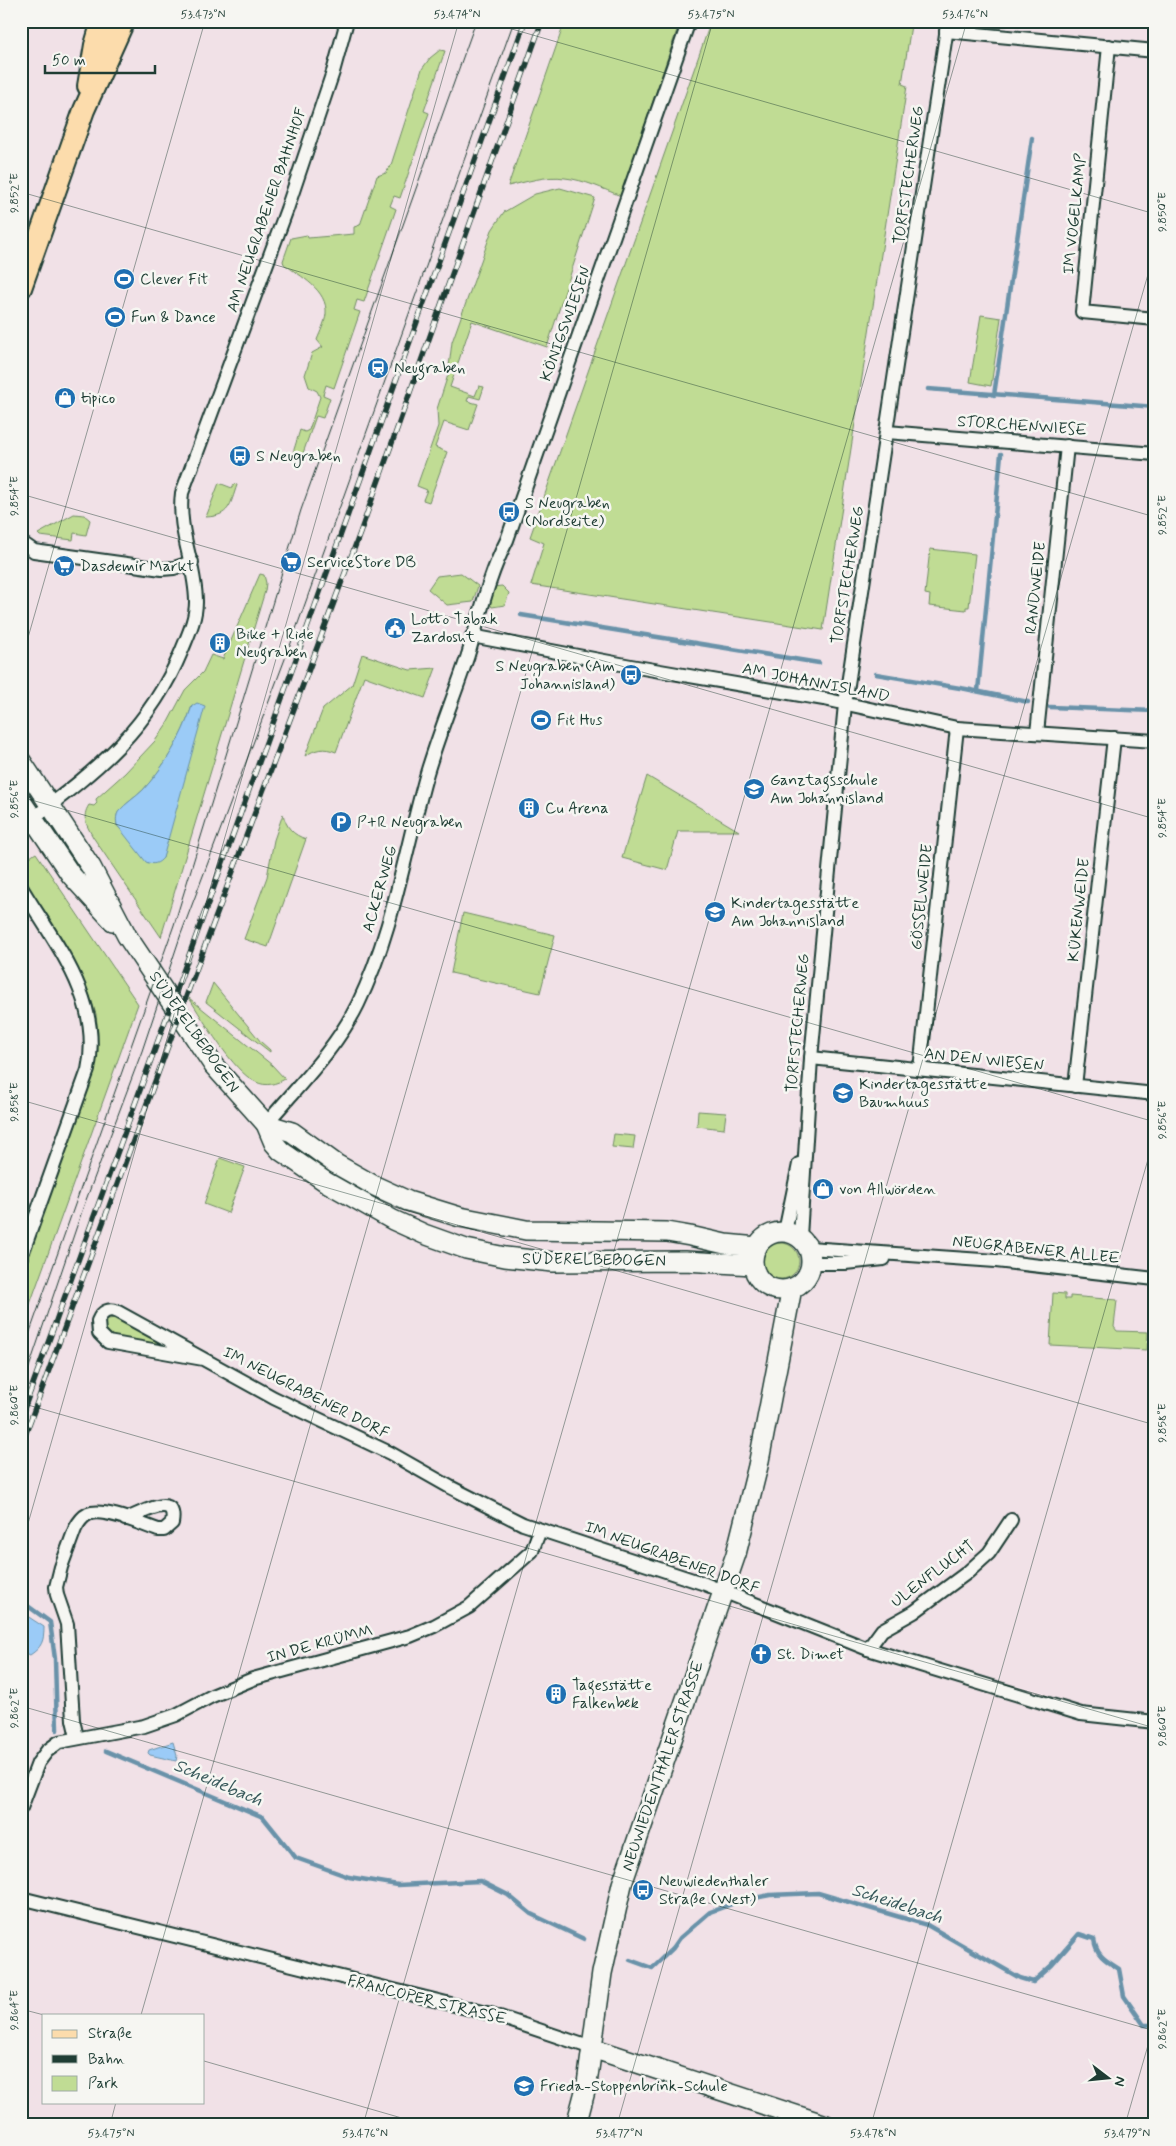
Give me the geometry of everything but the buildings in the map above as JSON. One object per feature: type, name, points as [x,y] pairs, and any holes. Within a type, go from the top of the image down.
[{"type":"main road","points":[[84,110],[94,45],[102,21]]},
{"type":"main road","points":[[21,288],[84,110],[124,21]]},
{"type":"main road","name":"SÜDERELBEBOGEN","points":[[21,761],[100,883],[127,936],[214,1066],[266,1124],[274,1143],[281,1151],[326,1182],[393,1220],[424,1234],[466,1248],[505,1257],[553,1262],[686,1261],[755,1256]]},
{"type":"main road","name":"SÜDERELBEBOGEN","points":[[21,801],[71,875],[127,936]]},
{"type":"main road","name":"SÜDERELBEBOGEN","points":[[266,1124],[292,1132],[336,1164],[375,1186],[408,1201],[460,1217],[526,1230],[666,1232],[725,1244],[755,1256]]},
{"type":"main road","points":[[769,1235],[801,1245],[806,1279],[785,1289],[769,1287],[756,1274],[755,1256],[769,1235]]},
{"type":"main road","name":"NEUWIEDENTHALER STRASSE","points":[[576,2125],[587,2084],[606,1956],[622,1884],[635,1842],[724,1592],[745,1521],[768,1412],[785,1289]]},
{"type":"main road","name":"FRANCOPER STRASSE","points":[[592,2048],[826,2125]]},
{"type":"street","name":"AM NEUGRABENER BAHNHOF","points":[[33,818],[94,770],[118,748],[144,719],[163,691],[178,659],[194,616],[196,592],[192,562],[181,518],[181,502],[186,482],[289,203],[333,72],[347,21]]},
{"type":"street","name":"KÖNIGSWIESEN","points":[[472,636],[496,562],[507,540],[689,21]]},
{"type":"street","points":[[947,26],[1155,51]]},
{"type":"street","name":"TORFSTECHERWEG","points":[[801,1245],[805,1137],[811,1058],[844,704],[887,432],[947,26]]},
{"type":"street","name":"IM VOGELKAMP","points":[[1109,46],[1082,312],[1155,319]]},
{"type":"street","name":"STORCHENWIESE","points":[[887,432],[1155,454]]},
{"type":"street","name":"RANDWEIDE","points":[[1037,733],[1067,446]]},
{"type":"street","points":[[21,542],[34,551],[162,570],[192,562]]},
{"type":"street","name":"AM JOHANNISLAND","points":[[472,636],[844,704],[957,728],[1155,740]]},
{"type":"street","name":"ACKERWEG","points":[[266,1124],[334,1042],[357,1006],[365,988],[396,894],[428,772],[472,636]]},
{"type":"street","name":"GÖSSELWEIDE","points":[[920,1069],[957,728]]},
{"type":"street","name":"KÜKENWEIDE","points":[[1075,1086],[1114,738]]},
{"type":"street","points":[[21,887],[80,988],[89,1013],[92,1038],[88,1070],[21,1257]]},
{"type":"street","name":"AN DEN WIESEN","points":[[811,1058],[1155,1094]]},
{"type":"street","name":"NEUGRABENER ALLEE","points":[[801,1245],[845,1263],[913,1256],[996,1261],[1155,1279]]},
{"type":"street","name":"IM NEUGRABENER DORF","points":[[203,1359],[108,1342],[98,1331],[98,1320],[105,1311],[118,1312],[274,1398],[390,1453],[450,1487],[523,1524],[724,1592],[868,1649],[1081,1714],[1155,1722]]},
{"type":"street","points":[[76,1737],[73,1720],[68,1630],[57,1595],[58,1578],[75,1529],[84,1517],[89,1513],[96,1512],[125,1519]]},
{"type":"street","name":"ULENFLUCHT","points":[[868,1649],[882,1630],[914,1612],[968,1572],[989,1553],[1012,1520]]},
{"type":"street","name":"IN DE KRÜMM","points":[[21,1808],[34,1770],[42,1756],[59,1742],[76,1737],[108,1734],[159,1721],[192,1708],[219,1693],[253,1679],[410,1636],[434,1626],[468,1607],[532,1551],[540,1530]]},
{"type":"street","name":"FRANCOPER STRASSE","points":[[21,1898],[491,2014],[592,2048]]},
{"type":"green space","points":[[565,21],[680,21],[621,196],[587,183],[558,177],[536,179],[508,186]]},
{"type":"green space","points":[[711,21],[916,21],[915,26],[911,25],[902,84],[907,86],[823,630],[531,585],[544,543],[530,537]]},
{"type":"green space","points":[[440,50],[445,51],[424,111],[429,113],[400,198],[394,196],[390,206],[396,209],[364,302],[357,300],[354,310],[360,312],[334,388],[326,385],[323,395],[330,398],[323,418],[316,416],[301,459],[292,456],[300,430],[305,432],[309,430],[320,397],[317,391],[309,387],[305,375],[312,353],[323,347],[317,340],[326,314],[323,298],[318,291],[312,284],[284,264],[283,261],[291,238],[307,235],[308,238],[354,234],[354,227],[360,225],[377,176],[386,173],[391,165],[422,69],[430,58]]},
{"type":"green space","points":[[560,188],[595,198],[547,347],[472,321],[450,387],[475,396],[479,386],[484,387],[480,399],[469,396],[467,401],[478,404],[469,430],[444,422],[435,447],[447,452],[429,502],[423,500],[427,490],[417,486],[438,426],[437,409],[448,375],[452,342],[492,230],[504,212],[535,194]]},
{"type":"green space","points":[[981,315],[1001,318],[991,386],[970,382]]},
{"type":"green space","points":[[219,483],[232,488],[234,484],[237,485],[233,498],[225,512],[206,517]]},
{"type":"green space","points":[[74,514],[84,515],[90,520],[86,535],[74,533],[73,540],[40,536],[38,534]]},
{"type":"green space","points":[[930,549],[975,554],[969,607],[966,607],[966,610],[929,606],[930,595],[925,594]]},
{"type":"green space","points":[[461,573],[478,586],[473,602],[447,605],[428,589],[437,576]]},
{"type":"green space","points":[[260,574],[264,575],[265,591],[161,937],[93,837],[87,825],[85,814],[89,805],[94,806],[97,803],[96,799],[125,773],[155,741],[168,722],[185,690],[203,672],[211,655],[223,659]],"holes":[[[192,706],[163,858],[117,826],[116,820],[122,808],[143,790],[166,761],[178,740]]]},
{"type":"green space","points":[[502,586],[509,593],[505,605],[492,607],[488,600],[492,587]]},
{"type":"green space","points":[[362,654],[410,670],[436,668],[425,698],[364,676],[336,752],[320,750],[305,756],[323,709],[352,685]]},
{"type":"green space","points":[[647,776],[739,831],[678,831],[667,870],[622,858]]},
{"type":"green space","points":[[283,814],[291,830],[306,839],[268,947],[244,939],[267,877],[274,840]]},
{"type":"green space","points":[[36,853],[138,1004],[21,1329],[21,1276],[88,1090],[98,1051],[96,1014],[87,988],[21,874],[21,863]]},
{"type":"green space","points":[[463,913],[555,935],[540,993],[451,973]]},
{"type":"green space","points":[[213,983],[261,1042],[270,1050],[270,1052],[206,1002]]},
{"type":"green space","points":[[189,998],[272,1065],[285,1079],[267,1085],[256,1082],[247,1076],[228,1057]]},
{"type":"green space","points":[[698,1111],[726,1113],[724,1129],[697,1126]]},
{"type":"green space","points":[[614,1134],[635,1136],[633,1149],[612,1147]]},
{"type":"green space","points":[[220,1158],[245,1167],[228,1213],[204,1204]]},
{"type":"green space","points":[[781,1243],[794,1248],[799,1261],[794,1274],[781,1279],[768,1274],[763,1261],[768,1248]]},
{"type":"green space","points":[[1053,1293],[1065,1294],[1065,1299],[1070,1299],[1070,1296],[1117,1300],[1114,1327],[1117,1331],[1148,1332],[1147,1350],[1050,1345]]},
{"type":"green space","points":[[116,1318],[163,1342],[159,1345],[107,1336],[104,1324],[108,1319]]},
{"type":"water","points":[[197,703],[205,706],[163,858],[157,863],[149,863],[146,862],[117,825],[117,814],[143,790],[159,771],[178,740],[192,706]]},
{"type":"water","points":[[21,1612],[44,1627],[42,1643],[30,1655],[21,1651]]},
{"type":"water","points":[[173,1742],[177,1756],[176,1761],[148,1753],[149,1750]]},
{"type":"waterway","points":[[994,395],[1032,138]]},
{"type":"waterway","points":[[928,389],[1155,407]]},
{"type":"waterway","points":[[978,691],[1001,454]]},
{"type":"waterway","points":[[521,615],[819,663]]},
{"type":"waterway","points":[[876,674],[966,689],[1028,702]]},
{"type":"waterway","points":[[1050,707],[1154,711]]},
{"type":"waterway","name":"Scheidebach","points":[[21,1601],[50,1622],[55,1659],[57,1730]]},
{"type":"waterway","name":"Scheidebach","points":[[106,1751],[263,1817],[296,1858],[349,1877],[398,1885],[480,1881],[508,1895],[531,1914],[584,1939]]},
{"type":"waterway","name":"Scheidebach","points":[[630,1960],[652,1968],[673,1948],[680,1938],[710,1912],[740,1901],[770,1895],[818,1893],[927,1925],[1020,1978],[1033,1982],[1052,1965],[1079,1934],[1094,1939],[1099,1953],[1105,1960],[1119,1969],[1124,1996],[1144,2025],[1155,2025]]},
{"type":"tram line","points":[[21,1357],[174,925],[301,510],[476,21]]},
{"type":"tram line","points":[[21,1391],[83,1208],[142,1051],[181,934],[291,643],[514,21]]},
{"type":"railway","points":[[21,1417],[235,829],[525,21]]},
{"type":"railway","points":[[21,1446],[200,959],[360,533],[542,21]]},
{"type":"place","name":"Clever Fit","points":[[124,279]]},
{"type":"place","name":"Fun & Dance","points":[[115,317]]},
{"type":"place","name":"Neugraben","points":[[378,368]]},
{"type":"place","name":"tipico","points":[[65,398]]},
{"type":"place","name":"S Neugraben","points":[[240,456]]},
{"type":"place","name":"S Neugraben (Nordseite)","points":[[509,512]]},
{"type":"place","name":"ServiceStore DB","points":[[291,562]]},
{"type":"place","name":"Dasdemir Markt","points":[[64,566]]},
{"type":"place","name":"Lotto Tabak Zardosht","points":[[395,628]]},
{"type":"place","name":"Bike + Ride Neugraben","points":[[220,643]]},
{"type":"place","name":"S Neugraben (Am Johannisland)","points":[[631,675]]},
{"type":"place","name":"Fit Hus","points":[[541,720]]},
{"type":"place","name":"Ganztagsschule Am Johannisland","points":[[754,789]]},
{"type":"place","name":"Cu Arena","points":[[529,808]]},
{"type":"place","name":"P+R Neugraben","points":[[341,822]]},
{"type":"place","name":"Kindertagesstätte Am Johannisland","points":[[715,912]]},
{"type":"place","name":"Kindertagesstätte Baumhuus","points":[[843,1093]]},
{"type":"place","name":"von Allwörden","points":[[823,1189]]},
{"type":"place","name":"St. Dimet","points":[[761,1654]]},
{"type":"place","name":"Tagesstätte Falkenbek","points":[[556,1694]]},
{"type":"place","name":"Neuwiedenthaler Straße (West)","points":[[643,1890]]},
{"type":"place","name":"Frieda-Stoppenbrink-Schule","points":[[524,2086]]}]
